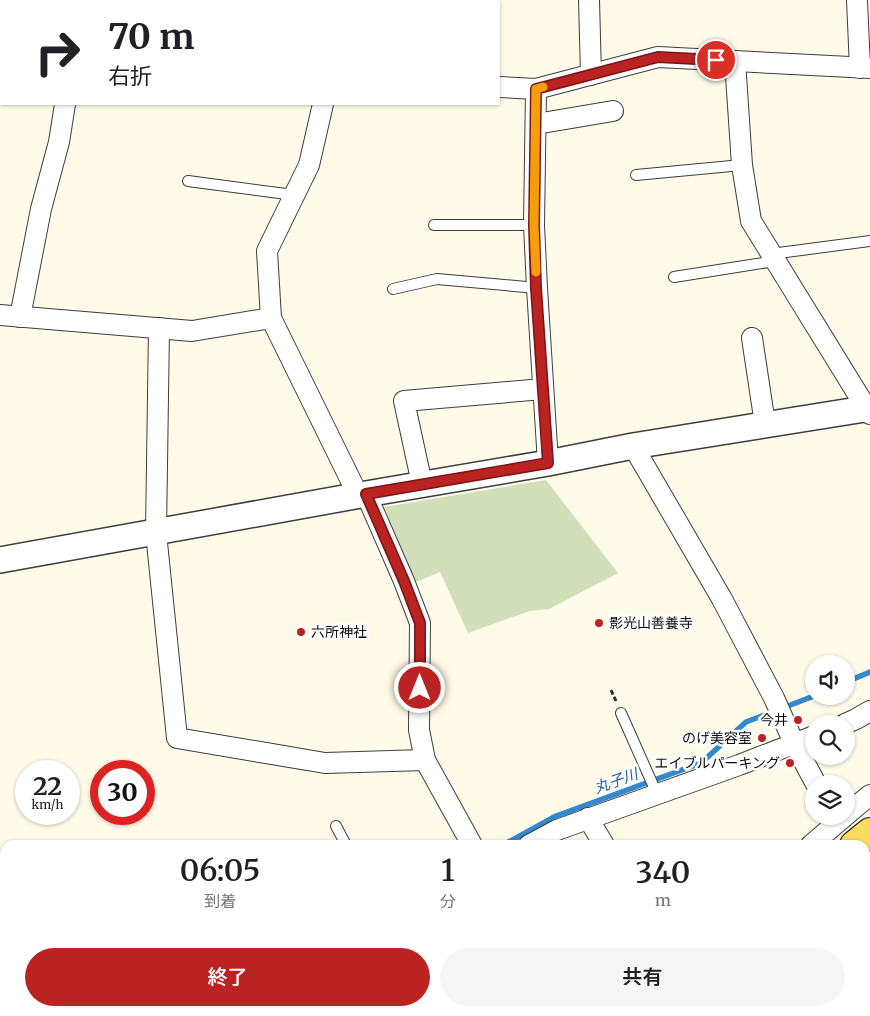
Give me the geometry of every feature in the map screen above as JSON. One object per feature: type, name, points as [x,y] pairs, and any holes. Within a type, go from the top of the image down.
[{"type":"main road","points":[[860,840],[870,832]]},
{"type":"street","points":[[589,0],[591,75]]},
{"type":"street","points":[[500,87],[536,89],[658,57],[865,68],[857,0]]},
{"type":"street","points":[[0,560],[362,494],[548,463],[633,446],[765,424],[869,410],[751,221],[742,165],[735,61]]},
{"type":"street","points":[[536,89],[534,225],[536,288],[548,463]]},
{"type":"street","points":[[20,317],[41,209],[59,142],[66,105]]},
{"type":"street","points":[[323,105],[309,165],[266,251],[270,318],[362,494],[404,581],[420,623],[419,730],[425,760],[469,840]]},
{"type":"street","points":[[536,124],[613,111]]},
{"type":"street","points":[[0,315],[192,331],[270,318]]},
{"type":"street","points":[[159,328],[156,533],[177,738],[325,763],[425,760]]},
{"type":"street","points":[[752,338],[765,424]]},
{"type":"street","points":[[422,484],[404,401],[543,389]]},
{"type":"street","points":[[633,446],[722,599],[774,698],[794,743],[811,775]]},
{"type":"street","points":[[855,720],[870,711]]},
{"type":"street","points":[[538,840],[557,830],[656,792],[739,765],[805,739]]},
{"type":"street","points":[[855,806],[870,795]]},
{"type":"street","points":[[588,818],[601,840]]},
{"type":"street","points":[[816,840],[832,825]]},
{"type":"lane","points":[[636,175],[742,165]]},
{"type":"lane","points":[[188,181],[294,195]]},
{"type":"lane","points":[[434,225],[534,225]]},
{"type":"lane","points":[[674,277],[773,257],[870,241]]},
{"type":"lane","points":[[393,289],[437,279],[536,288]]},
{"type":"lane","points":[[621,713],[656,792]]},
{"type":"lane","points":[[336,826],[343,840]]},
{"type":"green space","points":[[546,480],[618,573],[549,609],[530,611],[468,633],[440,572],[416,582],[384,507]]},
{"type":"waterway","name":"丸子川","points":[[855,678],[870,672]]},
{"type":"waterway","name":"丸子川","points":[[512,840],[556,816],[701,763],[746,722],[805,699]]},
{"type":"slow traffic","points":[[536,272],[534,225],[536,89],[543,87]]},
{"type":"place","name":"影光山善養寺","points":[[599,623]]},
{"type":"place","name":"六所神社","points":[[301,632]]},
{"type":"place","name":"今井","points":[[798,720]]},
{"type":"place","name":"のげ美容室","points":[[762,738]]},
{"type":"place","name":"エイブルパーキング","points":[[790,763]]},
{"type":"route","points":[[420,688],[420,623],[366,494],[548,463],[536,288],[534,225],[536,89],[658,57],[716,60]]}]
